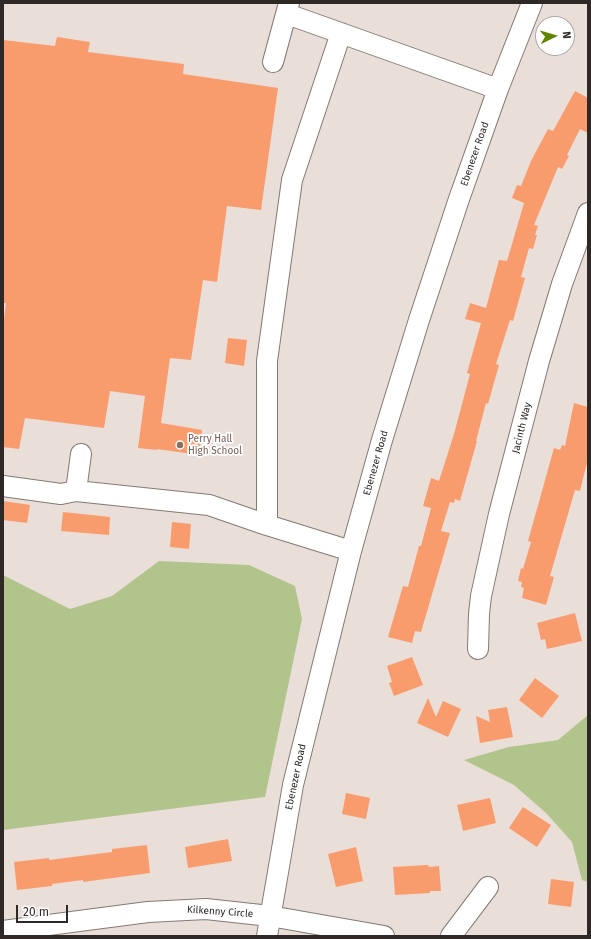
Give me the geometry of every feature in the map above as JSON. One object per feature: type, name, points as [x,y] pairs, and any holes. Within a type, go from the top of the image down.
[{"type":"street","name":"Ebenezer Road","points":[[267,936],[293,785],[351,551],[382,440],[416,327],[498,89],[532,3]]},
{"type":"street","points":[[273,62],[288,8],[341,33],[498,89]]},
{"type":"street","points":[[267,525],[267,361],[292,180],[341,33]]},
{"type":"street","name":"Jacinth Way","points":[[478,649],[478,614],[500,514],[539,361],[562,284],[588,213]]},
{"type":"street","points":[[76,491],[81,454]]},
{"type":"street","points":[[3,486],[61,494],[76,491],[209,505],[351,551]]},
{"type":"street","points":[[451,936],[488,887]]},
{"type":"street","name":"Kilkenny Circle","points":[[3,931],[42,931],[127,914],[179,909],[206,909],[270,916],[384,936]]},
{"type":"green space","points":[[159,561],[249,565],[295,586],[302,619],[265,797],[3,830],[3,575],[70,609],[112,596]]},
{"type":"green space","points":[[588,715],[588,882],[582,880],[572,842],[546,813],[514,785],[464,760],[509,747],[558,740]]},
{"type":"building","points":[[57,37],[90,42],[88,52],[184,64],[183,74],[278,88],[261,210],[227,206],[217,282],[203,280],[191,360],[170,358],[161,423],[202,430],[199,455],[138,448],[145,396],[110,391],[104,428],[25,418],[19,449],[3,447],[3,327],[6,303],[3,303],[3,40],[55,46]]},
{"type":"building","points":[[575,91],[588,98],[588,133],[580,129],[562,169],[558,167],[534,225],[538,226],[535,235],[537,235],[533,249],[529,248],[521,277],[525,278],[513,321],[510,320],[496,364],[499,365],[488,404],[486,403],[460,501],[455,499],[454,503],[450,502],[441,531],[450,533],[421,632],[415,631],[412,643],[388,637],[403,586],[408,587],[419,546],[421,546],[431,508],[423,506],[431,478],[439,481],[454,434],[470,374],[467,373],[481,323],[465,319],[470,303],[486,308],[499,260],[507,261],[524,203],[512,198],[517,185],[521,186],[531,161],[548,129],[553,131]]},
{"type":"building","points":[[228,338],[247,340],[244,366],[225,363]]},
{"type":"building","points":[[574,403],[588,407],[588,458],[580,491],[575,490],[550,576],[554,577],[546,605],[522,598],[524,588],[521,587],[522,582],[518,581],[521,568],[523,569],[531,542],[528,541],[554,448],[560,450],[562,445],[565,446]]},
{"type":"building","points":[[3,501],[30,505],[27,523],[3,520]]},
{"type":"building","points":[[63,512],[110,517],[109,535],[61,531]]},
{"type":"building","points":[[172,522],[191,524],[189,549],[170,547]]},
{"type":"building","points":[[575,613],[582,641],[547,649],[545,639],[541,640],[537,623]]},
{"type":"building","points":[[412,657],[423,685],[394,696],[389,683],[392,682],[387,666]]},
{"type":"building","points":[[535,678],[559,696],[542,718],[519,700]]},
{"type":"building","points":[[428,698],[436,717],[443,701],[461,709],[448,737],[417,723]]},
{"type":"building","points":[[507,707],[513,737],[480,743],[476,716],[490,722],[488,710]]},
{"type":"building","points":[[346,793],[370,798],[366,819],[342,814]]},
{"type":"building","points":[[490,798],[496,823],[463,831],[457,805]]},
{"type":"building","points":[[523,807],[551,825],[537,847],[509,828]]},
{"type":"building","points":[[228,839],[232,861],[188,868],[185,847]]},
{"type":"building","points":[[147,845],[150,873],[83,882],[83,880],[52,884],[52,886],[17,890],[14,862],[49,858],[49,860],[112,852],[112,849]]},
{"type":"building","points":[[356,847],[363,881],[336,887],[328,854]]},
{"type":"building","points":[[428,865],[429,867],[439,866],[441,891],[395,895],[393,867]]},
{"type":"building","points":[[551,879],[574,882],[571,907],[548,904]]},
{"type":"place","name":"Perry Hall High School","points":[[180,445]]}]
